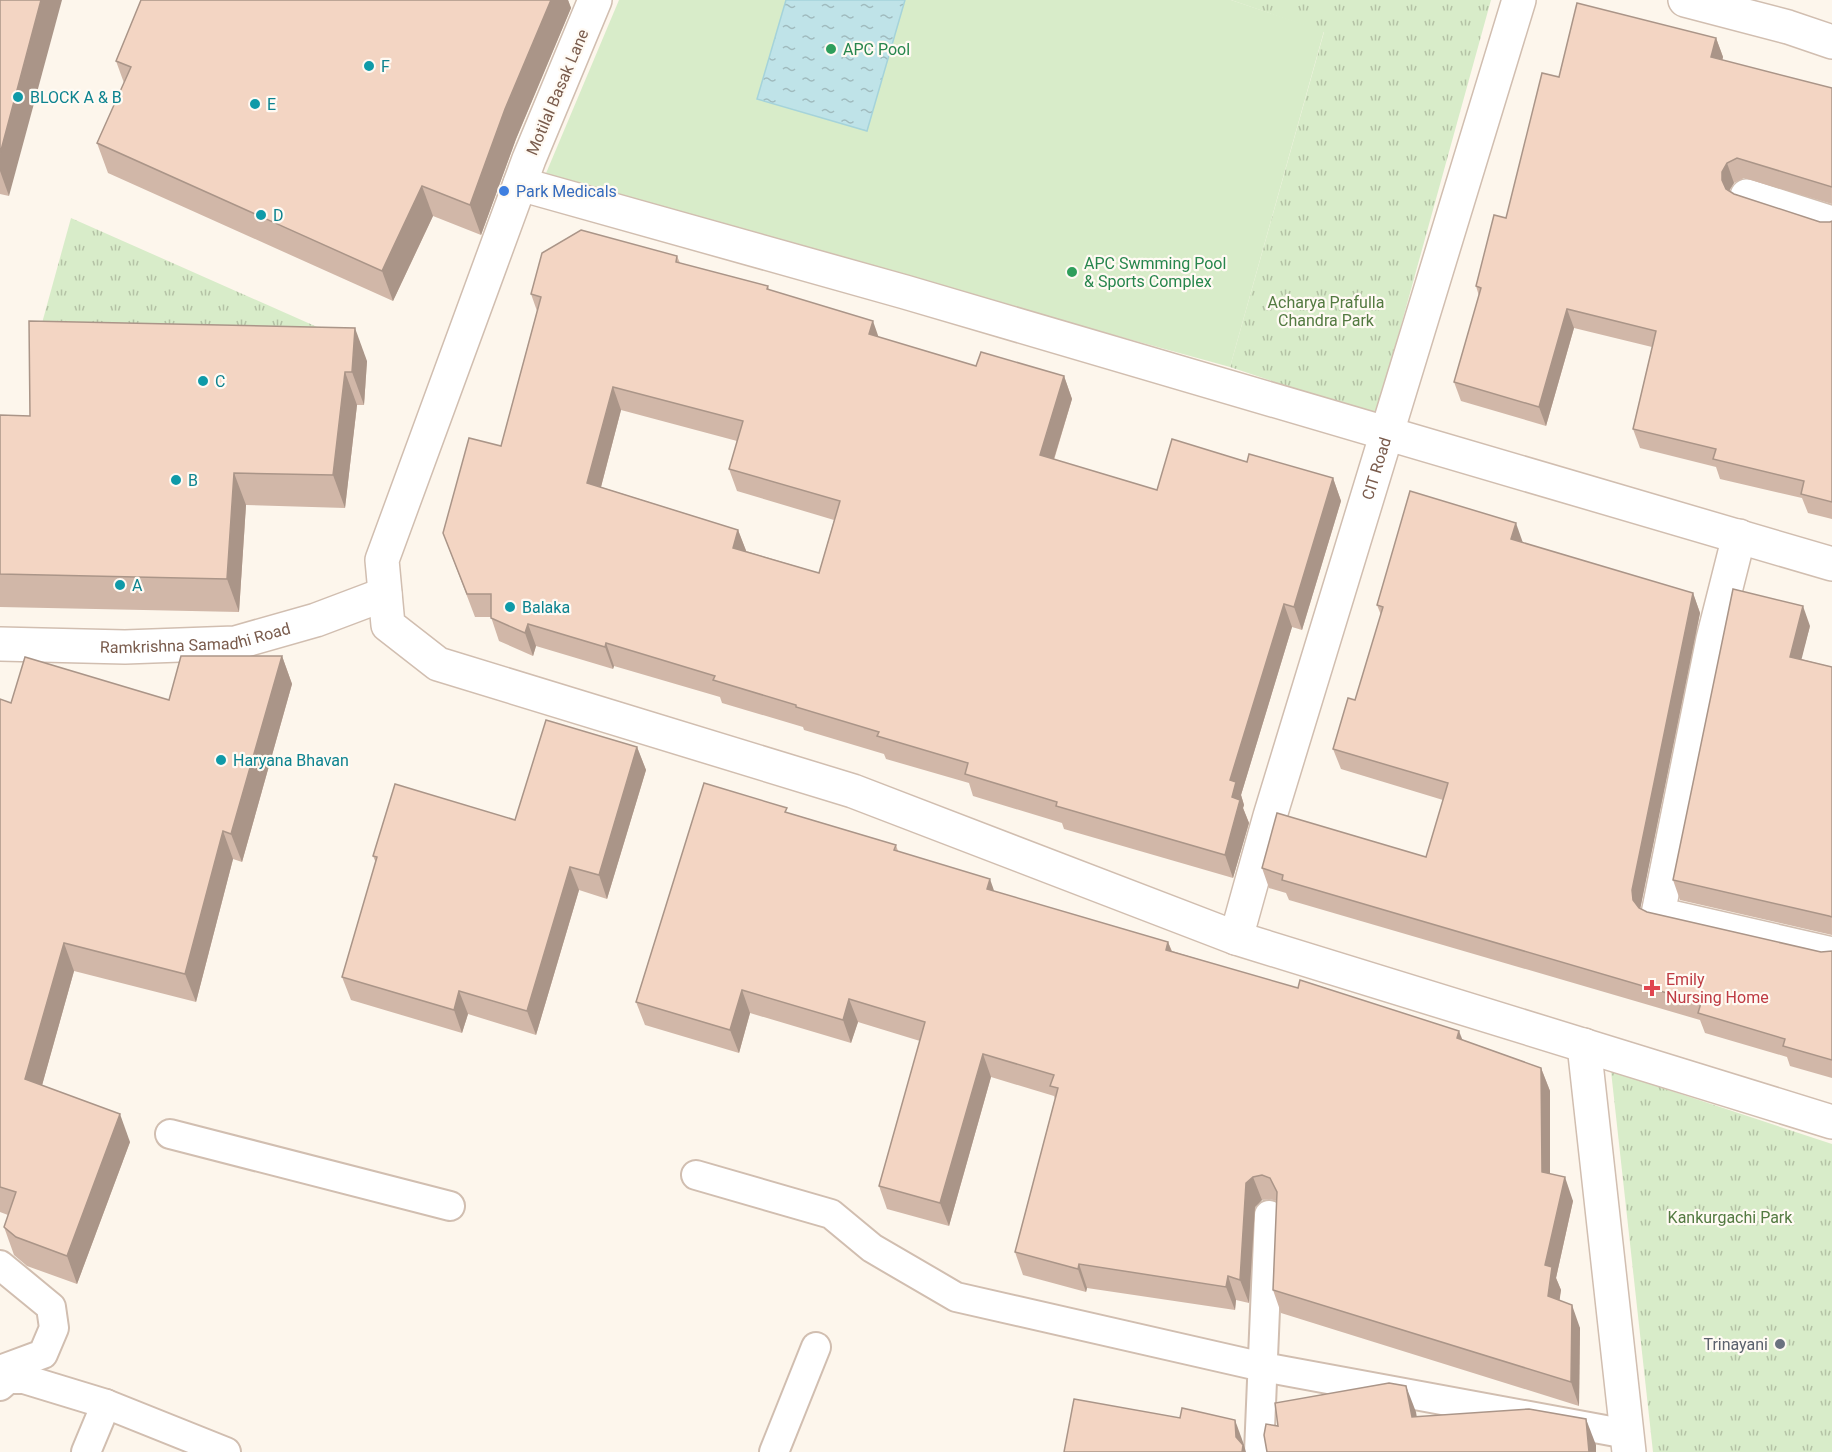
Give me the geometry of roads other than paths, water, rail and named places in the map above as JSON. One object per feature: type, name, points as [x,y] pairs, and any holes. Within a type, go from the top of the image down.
[{"type":"street","name":"Motilal Basak Lane","points":[[595,0],[520,184],[382,560],[388,625],[438,664],[853,791],[1236,938],[1832,1122]]},
{"type":"street","name":"CIT Road","points":[[1236,938],[1519,0]]},
{"type":"street","points":[[1685,0],[1792,14],[1832,42]]},
{"type":"street","points":[[520,184],[905,292],[1832,564]]},
{"type":"street","points":[[1747,196],[1832,223]]},
{"type":"street","points":[[1740,536],[1713,639],[1658,914],[1832,954]]},
{"type":"street","name":"Ramkrishna Samadhi Road","points":[[0,645],[125,647],[235,643],[316,620],[385,594]]},
{"type":"street","points":[[1584,1045],[1628,1443]]},
{"type":"lane","points":[[170,1134],[450,1206]]},
{"type":"lane","points":[[696,1175],[831,1214],[872,1248],[956,1297],[1263,1367],[1628,1443]]},
{"type":"lane","points":[[1259,1452],[1269,1215]]},
{"type":"lane","points":[[0,1265],[51,1307],[54,1328],[43,1354],[0,1370]]},
{"type":"lane","points":[[774,1452],[816,1347]]},
{"type":"lane","points":[[0,1386],[8,1379],[24,1379],[106,1404],[226,1452]]},
{"type":"lane","points":[[86,1452],[106,1404]]},
{"type":"water","name":"APC Pool","points":[[786,0],[905,0],[867,131],[757,99]]},
{"type":"place","name":"APC Pool","points":[[831,49]]},
{"type":"place","name":"F","points":[[369,66]]},
{"type":"place","name":"BLOCK A & B","points":[[18,97]]},
{"type":"place","name":"E","points":[[255,104]]},
{"type":"place","name":"Park Medicals","points":[[504,191]]},
{"type":"place","name":"D","points":[[261,215]]},
{"type":"place","name":"APC Swmming Pool & Sports Complex","points":[[1072,272]]},
{"type":"place","name":"C","points":[[203,381]]},
{"type":"place","name":"B","points":[[176,480]]},
{"type":"place","name":"A","points":[[120,585]]},
{"type":"place","name":"Balaka","points":[[510,607]]},
{"type":"place","name":"Haryana Bhavan","points":[[221,760]]},
{"type":"place","name":"Emily Nursing Home","points":[[1652,988]]},
{"type":"place","name":"Trinayani","points":[[1780,1344]]},
{"type":"park label","name":"Acharya Prafulla Chandra Park","points":[[1326,311]]},
{"type":"park label","name":"Kankurgachi Park","points":[[1730,1217]]}]
